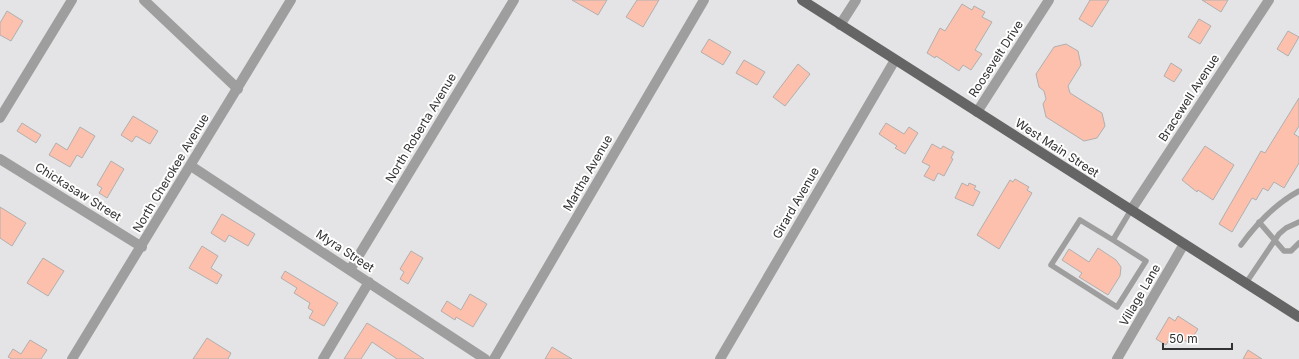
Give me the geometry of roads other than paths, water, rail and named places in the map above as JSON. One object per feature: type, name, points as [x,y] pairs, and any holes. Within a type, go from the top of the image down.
[{"type":"main road","name":"West Main Street","points":[[802,0],[1299,317]]},
{"type":"street","points":[[0,118],[72,0]]},
{"type":"street","points":[[144,0],[238,89]]},
{"type":"street","name":"North Cherokee Avenue","points":[[72,359],[142,247],[291,0]]},
{"type":"street","name":"North Roberta Avenue","points":[[350,270],[514,0]]},
{"type":"street","name":"Martha Avenue","points":[[494,359],[704,0]]},
{"type":"street","points":[[840,25],[856,0]]},
{"type":"street","name":"Roosevelt Drive","points":[[977,112],[1049,0]]},
{"type":"street","name":"Bracewell Avenue","points":[[1131,210],[1269,0]]},
{"type":"street","name":"Girard Avenue","points":[[720,359],[895,60]]},
{"type":"street","name":"Chickasaw Street","points":[[0,159],[142,247]]},
{"type":"street","name":"Myra Street","points":[[191,166],[485,359]]},
{"type":"street","name":"Village Lane","points":[[1117,359],[1184,244]]},
{"type":"street","points":[[323,359],[369,282]]},
{"type":"lane","points":[[1241,245],[1259,222],[1275,207],[1299,191]]},
{"type":"lane","points":[[1113,240],[1131,210]]},
{"type":"lane","points":[[1080,220],[1113,240],[1146,261],[1117,307],[1051,265],[1080,220]]},
{"type":"lane","points":[[1259,222],[1274,241],[1288,252],[1291,252],[1299,243]]},
{"type":"lane","points":[[1246,283],[1274,241],[1286,228],[1299,222]]}]
